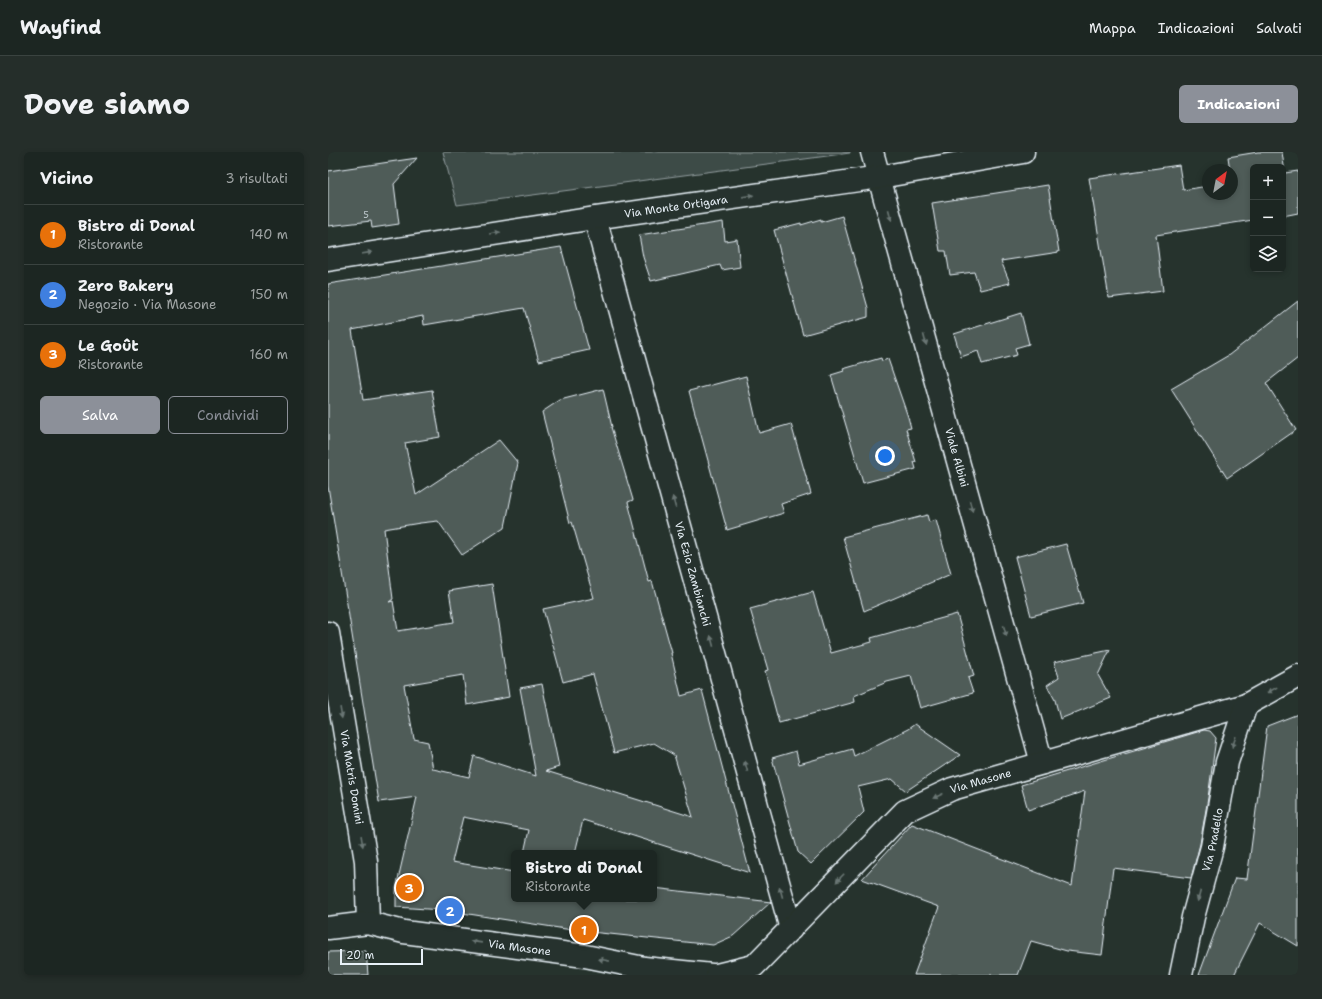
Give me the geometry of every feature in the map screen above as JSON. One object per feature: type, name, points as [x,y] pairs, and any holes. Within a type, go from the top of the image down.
[{"type":"street","name":"Viale Albini","points":[[872,152],[1042,763]]},
{"type":"street","name":"Via Monte Ortigara","points":[[328,260],[595,218],[880,177],[1023,152]]},
{"type":"street","name":"Via Ezio Zambianchi","points":[[595,218],[791,929]]},
{"type":"street","name":"Via Matris Domini","points":[[328,633],[366,861],[368,923]]},
{"type":"street","name":"Via Masone","points":[[717,975],[754,966],[905,811],[952,789],[1246,705],[1298,676]]},
{"type":"street","name":"Via Pradello","points":[[1182,975],[1193,917],[1212,847],[1227,762],[1246,705]]},
{"type":"street","name":"Via Masone","points":[[328,928],[368,923],[404,932],[585,956],[644,968],[712,975]]},
{"type":"shaded area","points":[[443,152],[850,152],[850,153],[457,205]]},
{"type":"building","points":[[1258,152],[1282,152],[1284,164],[1250,164],[1250,220],[1156,235],[1163,291],[1109,298],[1089,178],[1179,165],[1183,190],[1202,187],[1202,200],[1238,200],[1238,164],[1229,164],[1228,157]]},
{"type":"building","points":[[417,158],[394,184],[399,224],[372,228],[371,221],[328,226],[328,171]]},
{"type":"building","points":[[1298,171],[1298,213],[1286,215],[1286,173]]},
{"type":"building","points":[[1048,185],[1059,252],[1001,261],[1010,283],[980,290],[974,272],[950,275],[946,251],[940,251],[932,203]]},
{"type":"building","points":[[842,216],[868,308],[868,317],[803,335],[774,230],[801,223],[801,225],[821,219],[821,222]]},
{"type":"building","points":[[723,222],[725,241],[737,239],[740,267],[722,270],[720,265],[651,281],[643,257],[639,235]]},
{"type":"building","points":[[561,247],[589,350],[539,361],[524,308],[424,325],[423,316],[352,330],[363,400],[432,390],[440,437],[405,443],[416,495],[499,440],[518,463],[505,527],[462,555],[438,521],[384,529],[393,599],[389,602],[393,601],[398,631],[454,622],[449,591],[492,584],[509,697],[467,705],[463,675],[404,685],[414,739],[428,742],[433,769],[469,777],[474,756],[536,776],[520,688],[542,684],[559,767],[546,771],[693,817],[674,755],[654,743],[614,753],[593,674],[563,682],[543,609],[594,598],[572,522],[570,523],[542,412],[560,400],[603,389],[611,427],[633,500],[628,502],[649,582],[652,581],[672,653],[681,696],[702,690],[750,873],[583,820],[576,850],[525,850],[529,830],[463,817],[452,862],[511,872],[511,902],[657,902],[657,888],[771,902],[733,936],[713,945],[572,930],[443,910],[396,907],[396,888],[417,797],[379,802],[328,486],[328,284]]},
{"type":"building","points":[[1298,301],[1298,358],[1266,383],[1296,430],[1227,478],[1171,389],[1229,355]]},
{"type":"building","points":[[1021,313],[1029,344],[1015,348],[1017,355],[982,364],[978,351],[961,357],[954,334]]},
{"type":"building","points":[[881,358],[882,361],[888,359],[908,417],[911,428],[906,429],[916,462],[914,462],[916,469],[863,483],[831,375],[844,371],[843,369]]},
{"type":"building","points":[[746,376],[759,433],[791,424],[811,494],[781,504],[784,513],[727,530],[689,391]]},
{"type":"building","points":[[927,515],[929,522],[936,520],[951,574],[864,611],[843,537]]},
{"type":"building","points":[[1066,544],[1083,603],[1031,616],[1015,557]]},
{"type":"building","points":[[813,592],[831,653],[872,642],[871,638],[957,614],[974,676],[968,678],[973,693],[920,708],[911,676],[887,682],[854,696],[855,702],[779,723],[765,671],[768,670],[750,609]]},
{"type":"building","points":[[1110,650],[1098,675],[1111,698],[1060,719],[1055,700],[1047,685],[1059,677],[1054,662]]},
{"type":"building","points":[[1298,714],[1298,946],[1260,923],[1234,975],[1199,975],[1235,878],[1247,879],[1267,726]]},
{"type":"building","points":[[915,724],[960,755],[906,791],[892,779],[858,787],[864,812],[811,864],[798,852],[772,758],[796,751],[799,764],[852,749],[854,756]]},
{"type":"building","points":[[1204,730],[1210,731],[1216,738],[1200,844],[1191,878],[1113,868],[1102,955],[1067,951],[1031,941],[1018,975],[914,975],[939,907],[862,879],[912,824],[1072,886],[1085,791],[1028,810],[1021,785]]},
{"type":"building","points":[[366,951],[368,975],[328,975],[328,952]]},
{"type":"place","name":"Le Goût","points":[[409,888]]},
{"type":"place","name":"Zero Bakery","points":[[450,911]]},
{"type":"place","name":"Bistro di Donal","points":[[584,930]]}]
